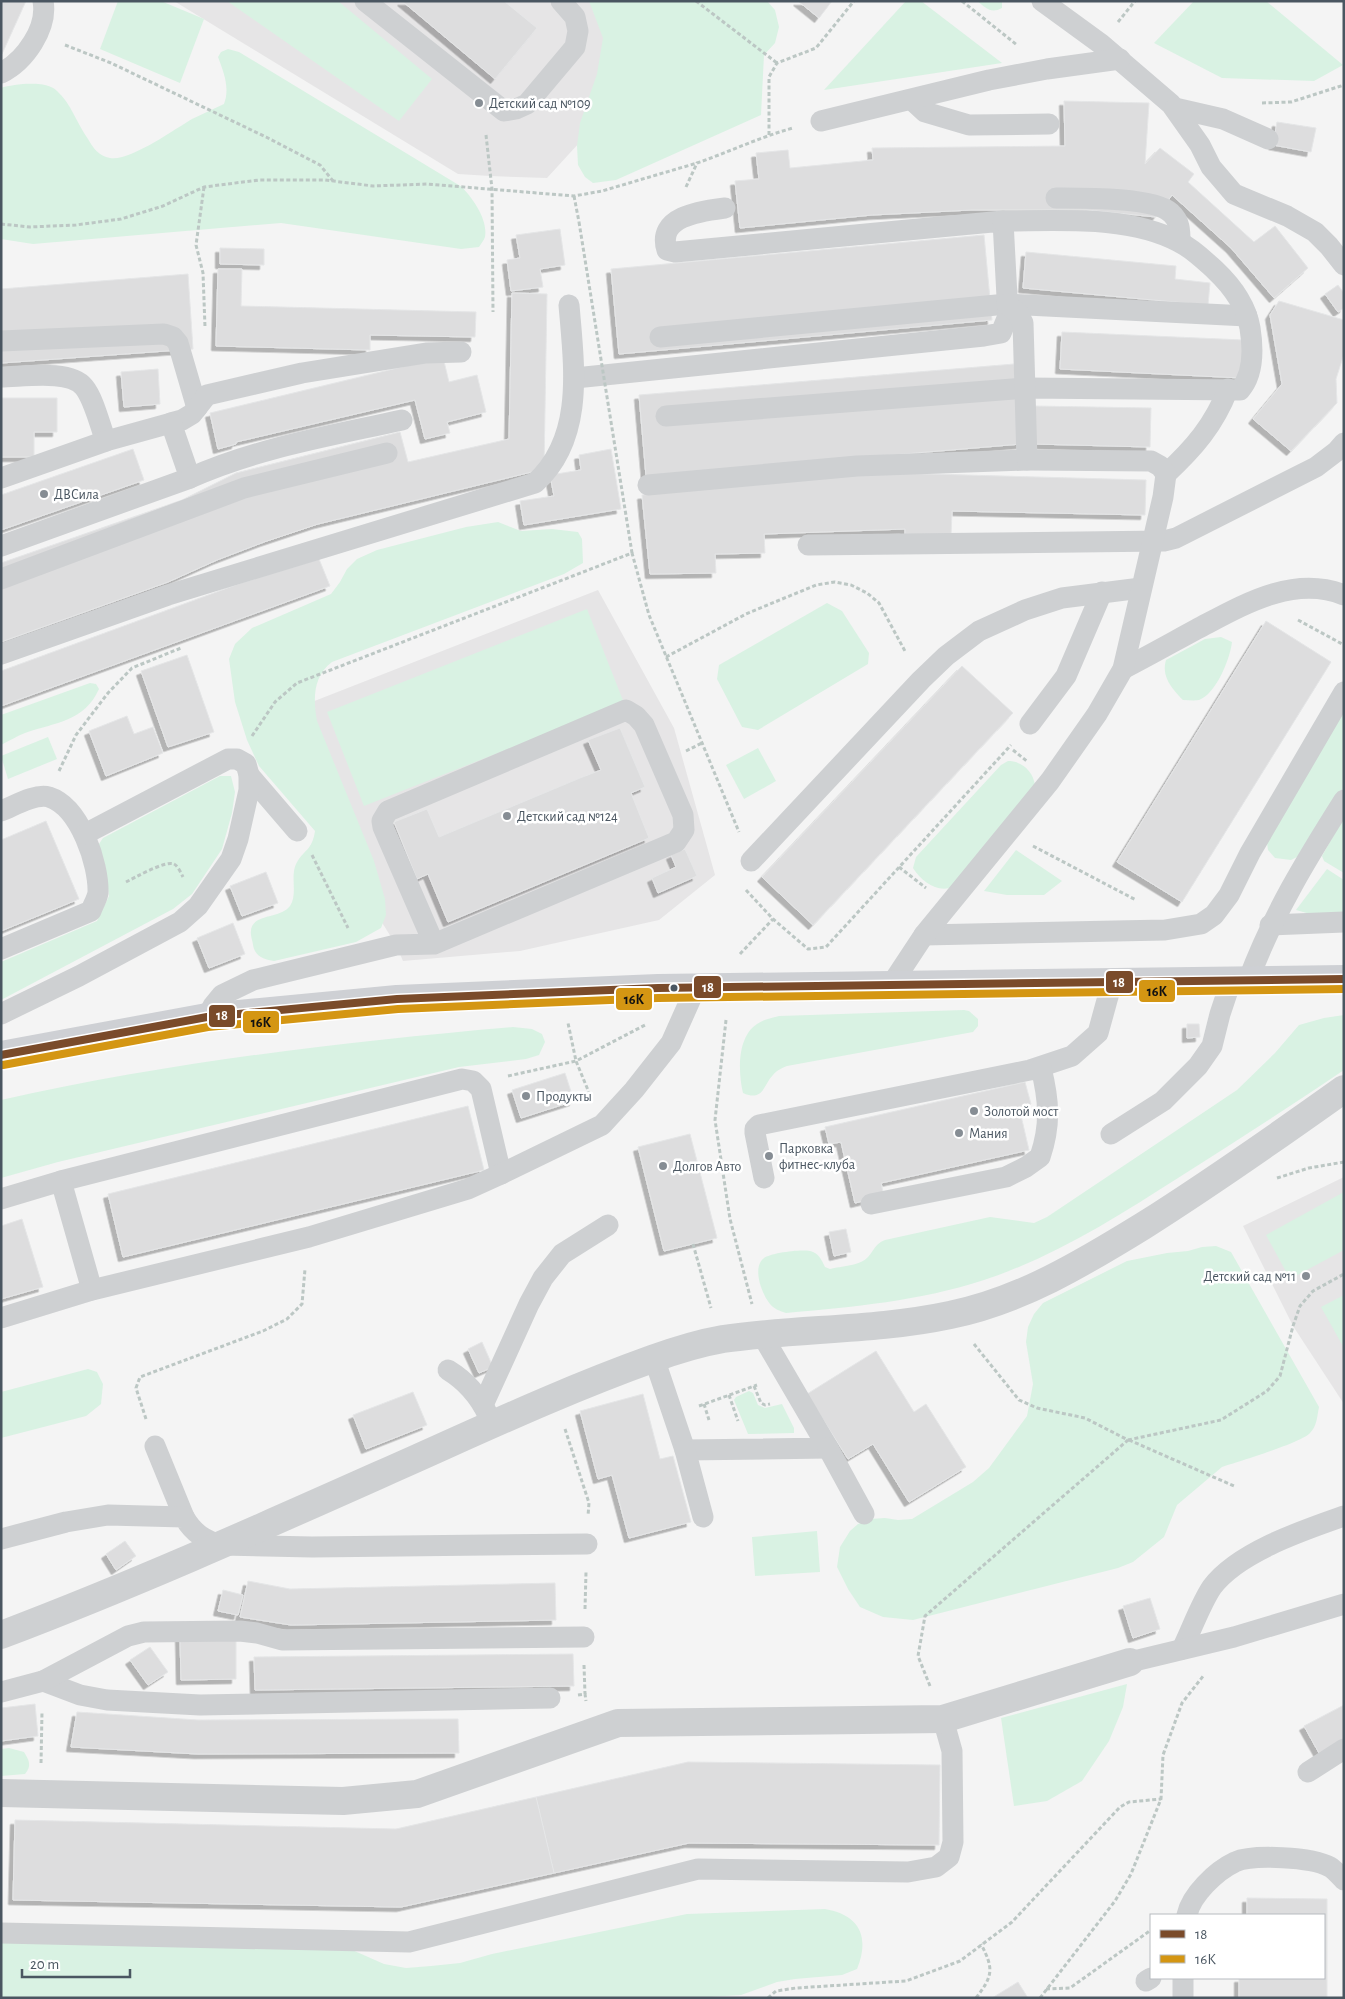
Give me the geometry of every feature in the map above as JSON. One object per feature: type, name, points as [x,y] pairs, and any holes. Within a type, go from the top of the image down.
[{"type":"main road","points":[[1,1055],[207,1017],[397,999],[570,991],[692,996],[730,987],[1344,979]]},
{"type":"street","points":[[1,1635],[59,1613],[222,1545],[488,1415],[555,1398],[654,1358],[720,1340],[868,1326],[951,1315],[990,1305],[1037,1286],[1112,1245],[1233,1168],[1344,1090]]},
{"type":"street","points":[[1,1793],[343,1801],[417,1794],[618,1723],[943,1719],[1130,1662]]},
{"type":"lane","points":[[1,73],[22,58],[36,37],[44,19],[43,1]]},
{"type":"lane","points":[[364,1],[481,95],[504,111],[516,110],[527,104],[575,47],[578,32],[574,16],[561,1]]},
{"type":"lane","points":[[1042,1],[1120,59],[1175,108],[1200,145],[1211,167],[1234,194],[1287,216],[1315,232],[1344,265]]},
{"type":"lane","points":[[821,121],[989,80],[1047,69],[1120,59]]},
{"type":"lane","points":[[912,100],[925,112],[969,124],[1049,124]]},
{"type":"lane","points":[[1175,108],[1223,119],[1268,139]]},
{"type":"lane","points":[[1056,198],[1101,199],[1158,204],[1171,212],[1178,222],[1180,242]]},
{"type":"lane","points":[[666,416],[1026,388],[1240,390],[1247,382],[1252,343],[1248,316],[1230,285],[1203,258],[1180,242],[1162,234],[1128,225],[1003,221],[674,252],[667,250],[666,234],[674,223],[682,217],[697,212],[725,208]]},
{"type":"lane","points":[[575,378],[1001,333],[1008,316],[1003,221]]},
{"type":"lane","points":[[660,337],[1007,304],[1248,316]]},
{"type":"lane","points":[[1007,304],[1018,313],[1024,324],[1027,460]]},
{"type":"lane","points":[[1,654],[168,595],[535,483],[554,463],[563,446],[571,416],[575,378],[570,306]]},
{"type":"lane","points":[[1,341],[164,334],[172,337],[178,343],[197,408]]},
{"type":"lane","points":[[1,478],[106,441],[182,420],[197,408],[207,396],[302,373],[426,354],[461,352]]},
{"type":"lane","points":[[1,378],[58,376],[74,379],[83,385],[88,393],[106,441]]},
{"type":"lane","points":[[891,985],[924,935],[1050,781],[1097,714],[1123,669],[1163,497],[1166,474],[1189,452],[1210,427],[1228,389]]},
{"type":"lane","points":[[1,546],[190,478],[222,464],[254,454],[402,420]]},
{"type":"lane","points":[[171,423],[190,478]]},
{"type":"lane","points":[[808,545],[952,542],[1152,542],[1176,538],[1316,467],[1337,451],[1344,443]]},
{"type":"lane","points":[[1,579],[244,488],[386,453]]},
{"type":"lane","points":[[648,485],[857,466],[1027,460],[1151,461],[1160,466],[1166,474]]},
{"type":"lane","points":[[750,861],[921,680],[946,656],[979,631],[1024,610],[1062,598],[1141,588]]},
{"type":"lane","points":[[1123,669],[1258,598],[1287,590],[1315,588],[1342,592]]},
{"type":"lane","points":[[1030,724],[1066,676],[1102,592]]},
{"type":"lane","points":[[924,935],[1165,930],[1201,924],[1214,915],[1229,895],[1250,852],[1344,692]]},
{"type":"lane","points":[[207,1017],[222,995],[253,980],[396,945],[434,944],[676,842],[684,830],[683,815],[644,725],[636,716],[626,710],[388,811],[382,821],[383,827],[434,944]]},
{"type":"lane","points":[[85,834],[228,759],[243,767],[297,830]]},
{"type":"lane","points":[[1,1014],[79,976],[180,922],[198,906],[230,858],[238,839],[249,790],[243,767]]},
{"type":"lane","points":[[1,811],[36,797],[49,797],[65,807],[85,834],[95,866],[98,895],[91,911],[1,949]]},
{"type":"lane","points":[[1111,1134],[1163,1101],[1198,1066],[1212,1046],[1220,1014],[1240,981],[1296,876],[1344,800]]},
{"type":"lane","points":[[1270,925],[1344,922]]},
{"type":"lane","points":[[764,1178],[754,1134],[760,1125],[1040,1068],[1072,1056],[1098,1033],[1112,982]]},
{"type":"lane","points":[[1,1318],[92,1290],[309,1237],[468,1189],[501,1174],[602,1125],[634,1090],[671,1043],[692,996]]},
{"type":"lane","points":[[871,1204],[1006,1176],[1026,1167],[1040,1157],[1049,1108],[1040,1068]]},
{"type":"lane","points":[[1,1199],[61,1181],[462,1079],[473,1081],[481,1089],[501,1174]]},
{"type":"lane","points":[[61,1181],[92,1290]]},
{"type":"lane","points":[[488,1415],[529,1304],[543,1278],[562,1254],[608,1226]]},
{"type":"lane","points":[[762,1335],[864,1514]]},
{"type":"lane","points":[[654,1358],[684,1450],[702,1517]]},
{"type":"lane","points":[[448,1370],[463,1379],[488,1415]]},
{"type":"lane","points":[[155,1446],[190,1529],[208,1541],[222,1545],[312,1547],[588,1544]]},
{"type":"lane","points":[[684,1450],[828,1448]]},
{"type":"lane","points":[[1,1540],[66,1522],[108,1515],[184,1517]]},
{"type":"lane","points":[[1182,1649],[1213,1586],[1230,1570],[1248,1556],[1304,1530],[1344,1516]]},
{"type":"lane","points":[[1130,1662],[1234,1637],[1344,1604]]},
{"type":"lane","points":[[1,1692],[43,1681],[128,1636],[144,1632],[240,1631],[258,1633],[282,1640],[584,1636]]},
{"type":"lane","points":[[43,1681],[80,1695],[107,1700],[200,1705],[550,1698]]},
{"type":"lane","points":[[1,1933],[409,1942],[698,1869],[908,1872],[936,1868],[949,1857],[953,1842],[952,1751],[943,1719]]},
{"type":"lane","points":[[1308,1772],[1344,1749]]},
{"type":"lane","points":[[1187,1914],[1189,1907],[1201,1890],[1220,1872],[1236,1861],[1281,1856],[1306,1860],[1330,1867],[1344,1880]]},
{"type":"lane","points":[[1183,1979],[1183,1998]]},
{"type":"path","points":[[696,1],[777,64]]},
{"type":"path","points":[[769,135],[769,77],[777,64],[816,48],[854,1]]},
{"type":"path","points":[[962,1],[1047,69]]},
{"type":"path","points":[[36,37],[77,48],[266,137],[320,165],[333,181]]},
{"type":"path","points":[[481,95],[492,189],[493,312]]},
{"type":"path","points":[[1,224],[30,227],[76,226],[122,218],[163,206],[204,187],[259,180],[333,181],[373,186],[427,184],[574,196],[602,191],[696,163],[733,151],[769,135],[821,121]]},
{"type":"path","points":[[682,217],[687,183],[696,163]]},
{"type":"path","points":[[203,273],[196,245],[204,187]]},
{"type":"path","points":[[574,196],[632,553],[649,616],[739,831]]},
{"type":"path","points":[[243,767],[275,702],[297,683],[632,553]]},
{"type":"path","points":[[666,657],[746,614],[816,585],[835,582],[851,585],[867,592],[879,603],[921,680]]},
{"type":"path","points":[[1258,598],[1344,645]]},
{"type":"path","points":[[49,797],[76,734],[108,693],[132,668],[182,648]]},
{"type":"path","points":[[750,861],[745,875],[746,892],[773,919],[808,949],[826,947],[1030,724]]},
{"type":"path","points":[[1008,833],[1187,927]]},
{"type":"path","points":[[739,954],[773,919]]},
{"type":"path","points":[[730,987],[715,1120],[730,1219],[747,1288]]},
{"type":"path","points":[[473,1081],[516,1075],[576,1061],[692,996]]},
{"type":"path","points":[[576,1061],[602,1125]]},
{"type":"path","points":[[693,1244],[720,1340]]},
{"type":"path","points":[[943,1719],[918,1656],[925,1616],[1128,1440],[1221,1420],[1267,1391],[1280,1376],[1300,1306],[1313,1291],[1344,1274]]},
{"type":"path","points":[[155,1446],[136,1388],[140,1377],[263,1331],[286,1319],[302,1304],[304,1277]]},
{"type":"path","points":[[951,1315],[1020,1400],[1037,1408],[1085,1418],[1128,1440],[1234,1486]]},
{"type":"path","points":[[673,1415],[785,1375]]},
{"type":"path","points":[[555,1398],[589,1503]]},
{"type":"path","points":[[584,1636],[588,1544]]},
{"type":"path","points":[[1040,1998],[1115,1901],[1131,1874],[1161,1800],[1163,1755],[1182,1704],[1234,1637]]},
{"type":"path","points":[[40,1794],[43,1681]]},
{"type":"path","points":[[768,1998],[776,1991],[796,1988],[906,1980],[960,1961],[1012,1922],[1120,1807],[1129,1802],[1161,1800]]},
{"type":"path","points":[[1046,1989],[1070,1988],[1150,1931]]},
{"type":"path","points":[[976,1998],[988,1983],[991,1973],[990,1961],[981,1944]]},
{"type":"shaded area","name":"Детский сад №109","points":[[174,1],[657,1],[688,24],[547,178],[490,176],[458,174]]},
{"type":"shaded area","name":"Детский сад №124","points":[[598,590],[674,728],[715,875],[659,920],[520,951],[403,961],[396,945],[279,757],[294,709]]},
{"type":"shaded area","name":"Детский сад №11","points":[[1344,1177],[1344,1404],[1293,1326],[1243,1226]]},
{"type":"green space","points":[[118,1],[161,1],[204,19],[180,83],[100,49]]},
{"type":"green space","points":[[227,1],[338,1],[432,79],[399,121]]},
{"type":"green space","points":[[589,1],[767,1],[775,10],[779,27],[775,43],[764,55],[761,115],[616,180],[593,183],[585,177],[578,165],[577,146],[580,123],[597,74],[603,38]]},
{"type":"green space","points":[[906,1],[921,1],[1002,63],[824,90]]},
{"type":"green space","points":[[977,1],[1002,1],[1002,8],[992,10]]},
{"type":"green space","points":[[1194,1],[1266,1],[1343,65],[1314,81],[1222,78],[1154,43]]},
{"type":"green space","points":[[228,49],[239,52],[462,187],[475,203],[484,223],[485,237],[479,247],[461,249],[281,223],[33,244],[1,239],[1,88],[14,85],[38,84],[52,88],[66,101],[84,133],[97,151],[106,157],[118,158],[140,150],[192,119],[224,104],[226,86],[218,57],[221,52]]},
{"type":"green space","points":[[498,522],[521,531],[552,529],[578,532],[582,539],[583,563],[564,574],[332,662],[321,674],[315,696],[317,721],[374,861],[385,899],[386,915],[381,928],[356,942],[274,961],[261,957],[253,947],[251,931],[253,925],[258,920],[285,911],[290,906],[293,896],[294,869],[299,859],[310,846],[315,831],[259,766],[247,740],[235,702],[229,659],[235,644],[252,628],[331,594],[347,569],[357,559],[377,550],[466,527]]},
{"type":"green space","points":[[827,603],[842,611],[869,653],[868,664],[758,730],[742,727],[717,679],[719,665]]},
{"type":"green space","points":[[587,609],[624,703],[364,806],[327,712]]},
{"type":"green space","points":[[1221,637],[1232,642],[1221,675],[1211,691],[1199,700],[1183,700],[1168,682],[1165,671],[1166,660],[1205,639]]},
{"type":"green space","points":[[90,683],[96,684],[99,689],[93,700],[77,715],[25,733],[1,745],[1,715]]},
{"type":"green space","points":[[1344,708],[1344,787],[1297,857],[1291,860],[1275,858],[1268,850],[1267,843]]},
{"type":"green space","points":[[48,737],[57,759],[8,779],[1,756]]},
{"type":"green space","points":[[758,748],[776,781],[744,799],[726,765]]},
{"type":"green space","points":[[1008,761],[1023,765],[1030,772],[1035,785],[953,887],[941,889],[925,882],[913,868],[916,857],[1001,765]]},
{"type":"green space","points":[[220,776],[231,776],[235,792],[232,813],[222,849],[192,894],[173,909],[1,1000],[1,962],[97,921],[109,896],[105,865],[99,848],[103,838]]},
{"type":"green space","points":[[1344,817],[1344,873],[1324,861],[1322,856]]},
{"type":"green space","points":[[1016,850],[1062,881],[1044,895],[1007,895],[984,891]]},
{"type":"green space","points":[[1327,869],[1344,880],[1344,915],[1321,917],[1296,910]]},
{"type":"green space","points":[[969,1011],[978,1019],[978,1026],[973,1032],[787,1066],[775,1073],[759,1094],[750,1095],[743,1093],[740,1075],[742,1046],[750,1030],[765,1020],[779,1016]]},
{"type":"green space","points":[[1344,1015],[1344,1070],[1132,1207],[1084,1235],[1035,1260],[984,1280],[935,1293],[861,1305],[786,1313],[772,1306],[761,1287],[758,1274],[760,1262],[773,1254],[796,1251],[813,1252],[821,1258],[825,1267],[830,1269],[865,1260],[877,1245],[885,1240],[990,1217],[1034,1223],[1047,1217],[1237,1090],[1275,1053],[1299,1025]]},
{"type":"green space","points":[[513,1027],[532,1029],[542,1034],[545,1042],[539,1055],[526,1059],[459,1067],[58,1162],[1,1178],[1,1100],[192,1064],[384,1039]]},
{"type":"green space","points":[[1344,1192],[1344,1250],[1290,1279],[1266,1235]]},
{"type":"green space","points":[[1216,1246],[1231,1252],[1319,1407],[1315,1424],[1310,1433],[1295,1442],[1222,1467],[1177,1505],[1164,1537],[1133,1562],[1118,1568],[913,1620],[883,1617],[860,1607],[837,1567],[840,1547],[850,1531],[858,1524],[870,1519],[912,1519],[973,1482],[989,1468],[1027,1416],[1033,1384],[1026,1342],[1028,1327],[1034,1314],[1043,1303],[1127,1261]]},
{"type":"green space","points":[[1344,1295],[1344,1348],[1321,1307]]},
{"type":"green space","points":[[88,1369],[97,1372],[103,1384],[101,1404],[86,1416],[1,1438],[1,1392]]},
{"type":"green space","points":[[749,1391],[753,1393],[758,1405],[765,1408],[782,1404],[794,1428],[794,1433],[748,1434],[734,1400],[736,1397]]},
{"type":"green space","points":[[817,1531],[820,1572],[755,1576],[752,1537]]},
{"type":"green space","points":[[1127,1684],[1123,1707],[1109,1741],[1082,1781],[1047,1801],[1014,1806],[1001,1718]]},
{"type":"green space","points":[[9,1748],[24,1752],[29,1763],[25,1774],[1,1776],[1,1749]]},
{"type":"green space","points":[[825,1909],[847,1916],[859,1929],[862,1947],[857,1969],[842,1975],[777,1982],[741,1995],[694,1998],[1,1998],[1,1940],[350,1949],[384,1964],[406,1968],[460,1963],[492,1954],[687,1914]]},
{"type":"building","points":[[1,1],[26,1],[2,54],[1,54]]},
{"type":"building","points":[[402,1],[504,1],[537,28],[495,79]]},
{"type":"building","points":[[798,1],[832,1],[819,18]]},
{"type":"building","points":[[1064,101],[1149,103],[1145,164],[1160,148],[1194,174],[1188,182],[1254,242],[1275,226],[1308,268],[1274,298],[1231,248],[1172,195],[1156,217],[1087,210],[971,210],[872,215],[740,228],[735,181],[759,179],[756,153],[788,150],[790,168],[873,160],[872,148],[1065,146]]},
{"type":"building","points":[[1277,122],[1316,128],[1311,152],[1273,145]]},
{"type":"building","points":[[560,229],[565,265],[540,269],[543,287],[511,291],[507,260],[520,258],[516,235]]},
{"type":"building","points":[[984,235],[992,320],[619,354],[611,269]]},
{"type":"building","points":[[220,248],[264,249],[264,265],[220,264]]},
{"type":"building","points":[[1026,252],[1176,266],[1175,279],[1210,283],[1208,305],[1023,288]]},
{"type":"building","points":[[218,269],[242,269],[241,306],[476,312],[475,337],[370,335],[370,350],[216,346]]},
{"type":"building","points":[[188,274],[193,349],[1,363],[1,289]]},
{"type":"building","points":[[1338,285],[1344,293],[1344,308],[1338,312],[1325,294]]},
{"type":"building","points":[[512,293],[547,294],[544,469],[318,524],[217,560],[168,582],[1,642],[1,563],[182,500],[236,473],[400,432],[408,462],[509,439]]},
{"type":"building","points":[[1279,301],[1344,320],[1344,354],[1336,379],[1337,403],[1291,451],[1253,419],[1282,384],[1270,315]]},
{"type":"building","points":[[1062,332],[1244,340],[1242,378],[1060,369]]},
{"type":"building","points":[[443,357],[449,382],[477,375],[486,412],[447,422],[450,433],[425,439],[415,400],[236,442],[236,444],[218,449],[210,413]]},
{"type":"building","points":[[1014,364],[1021,444],[646,476],[639,395]]},
{"type":"building","points":[[158,369],[160,404],[124,407],[121,372]]},
{"type":"building","points":[[1,398],[57,398],[57,432],[34,432],[34,457],[1,457]]},
{"type":"building","points":[[1035,406],[1151,408],[1150,447],[1034,444]]},
{"type":"building","points":[[133,449],[144,480],[1,530],[1,495]]},
{"type":"building","points":[[611,449],[621,509],[524,525],[520,501],[554,496],[550,475],[581,470],[579,455]]},
{"type":"building","points":[[857,472],[1146,480],[1145,515],[952,511],[951,536],[905,534],[905,529],[764,534],[765,553],[715,554],[716,573],[650,574],[642,495]]},
{"type":"building","points":[[319,559],[330,586],[1,706],[1,671],[241,583]]},
{"type":"building","points":[[1266,621],[1331,662],[1182,902],[1117,862]]},
{"type":"building","points":[[187,655],[214,732],[168,747],[141,671]]},
{"type":"building","points":[[962,666],[1013,713],[813,925],[762,877]]},
{"type":"building","points":[[127,716],[134,734],[153,727],[163,753],[106,776],[89,731]]},
{"type":"building","points":[[620,728],[645,787],[631,793],[649,838],[448,922],[428,874],[417,879],[394,822],[427,809],[439,837],[601,770],[588,740]]},
{"type":"building","points":[[46,821],[79,899],[1,931],[1,840]]},
{"type":"building","points":[[685,849],[697,876],[658,893],[652,878],[676,867],[671,855]]},
{"type":"building","points":[[266,872],[278,903],[242,916],[230,886]]},
{"type":"building","points":[[233,923],[245,954],[209,968],[197,938]]},
{"type":"building","points":[[1187,1024],[1199,1024],[1200,1037],[1187,1038]]},
{"type":"building","points":[[565,1073],[574,1101],[521,1118],[512,1090]]},
{"type":"building","points":[[1025,1082],[1031,1104],[1019,1107],[1029,1150],[881,1183],[884,1196],[855,1203],[841,1142],[829,1144],[825,1127]]},
{"type":"building","points":[[468,1106],[484,1170],[123,1257],[108,1194]]},
{"type":"building","points":[[690,1134],[717,1238],[664,1251],[638,1147]]},
{"type":"building","points":[[22,1219],[43,1287],[1,1299],[1,1226]]},
{"type":"building","points":[[846,1229],[851,1252],[834,1256],[829,1232]]},
{"type":"building","points":[[482,1342],[493,1367],[479,1373],[468,1349]]},
{"type":"building","points":[[876,1351],[914,1412],[926,1404],[966,1467],[909,1502],[873,1444],[848,1459],[807,1394]]},
{"type":"building","points":[[413,1392],[427,1425],[366,1449],[353,1415]]},
{"type":"building","points":[[643,1394],[660,1459],[673,1456],[691,1522],[629,1538],[612,1475],[598,1479],[580,1411]]},
{"type":"building","points":[[125,1541],[136,1556],[116,1570],[106,1554]]},
{"type":"building","points":[[248,1581],[290,1589],[555,1583],[556,1620],[291,1625],[240,1617]]},
{"type":"building","points":[[223,1590],[243,1595],[238,1615],[218,1611]]},
{"type":"building","points":[[1150,1598],[1160,1629],[1133,1638],[1123,1606]]},
{"type":"building","points":[[236,1636],[236,1679],[181,1680],[180,1637]]},
{"type":"building","points":[[150,1647],[168,1672],[148,1685],[130,1660]]},
{"type":"building","points":[[573,1654],[574,1686],[255,1690],[254,1657]]},
{"type":"building","points":[[35,1704],[38,1736],[1,1741],[1,1708]]},
{"type":"building","points":[[1344,1705],[1344,1740],[1319,1753],[1304,1726]]},
{"type":"building","points":[[77,1712],[198,1720],[458,1719],[459,1753],[198,1754],[71,1747]]},
{"type":"building","points":[[688,1762],[940,1765],[939,1845],[689,1843],[554,1873],[536,1797]]},
{"type":"building","points":[[536,1797],[554,1873],[401,1907],[13,1900],[15,1820],[396,1829]]},
{"type":"building","points":[[1247,1898],[1327,1899],[1327,1998],[1239,1998],[1239,1979],[1325,1979],[1325,1914],[1247,1914]]},
{"type":"building","points":[[1018,1982],[1028,1998],[992,1998]]},
{"type":"transit line","name":"18","points":[[1,1055],[207,1017],[397,999],[658,988],[1344,979]]},
{"type":"transit line","name":"16К","points":[[3,1065],[208,1027],[398,1009],[658,998],[1344,989]]},
{"type":"place","name":"Детский сад №109","points":[[479,103]]},
{"type":"place","name":"ДВСила","points":[[44,494]]},
{"type":"place","name":"Детский сад №124","points":[[507,816]]},
{"type":"place","name":"Продукты","points":[[526,1096]]},
{"type":"place","name":"Золотой мост","points":[[974,1111]]},
{"type":"place","name":"Мания","points":[[959,1133]]},
{"type":"place","name":"Парковка фитнес-клуба","points":[[769,1156]]},
{"type":"place","name":"Долгов Авто","points":[[663,1166]]},
{"type":"place","name":"Детский сад №11","points":[[1306,1276]]}]
